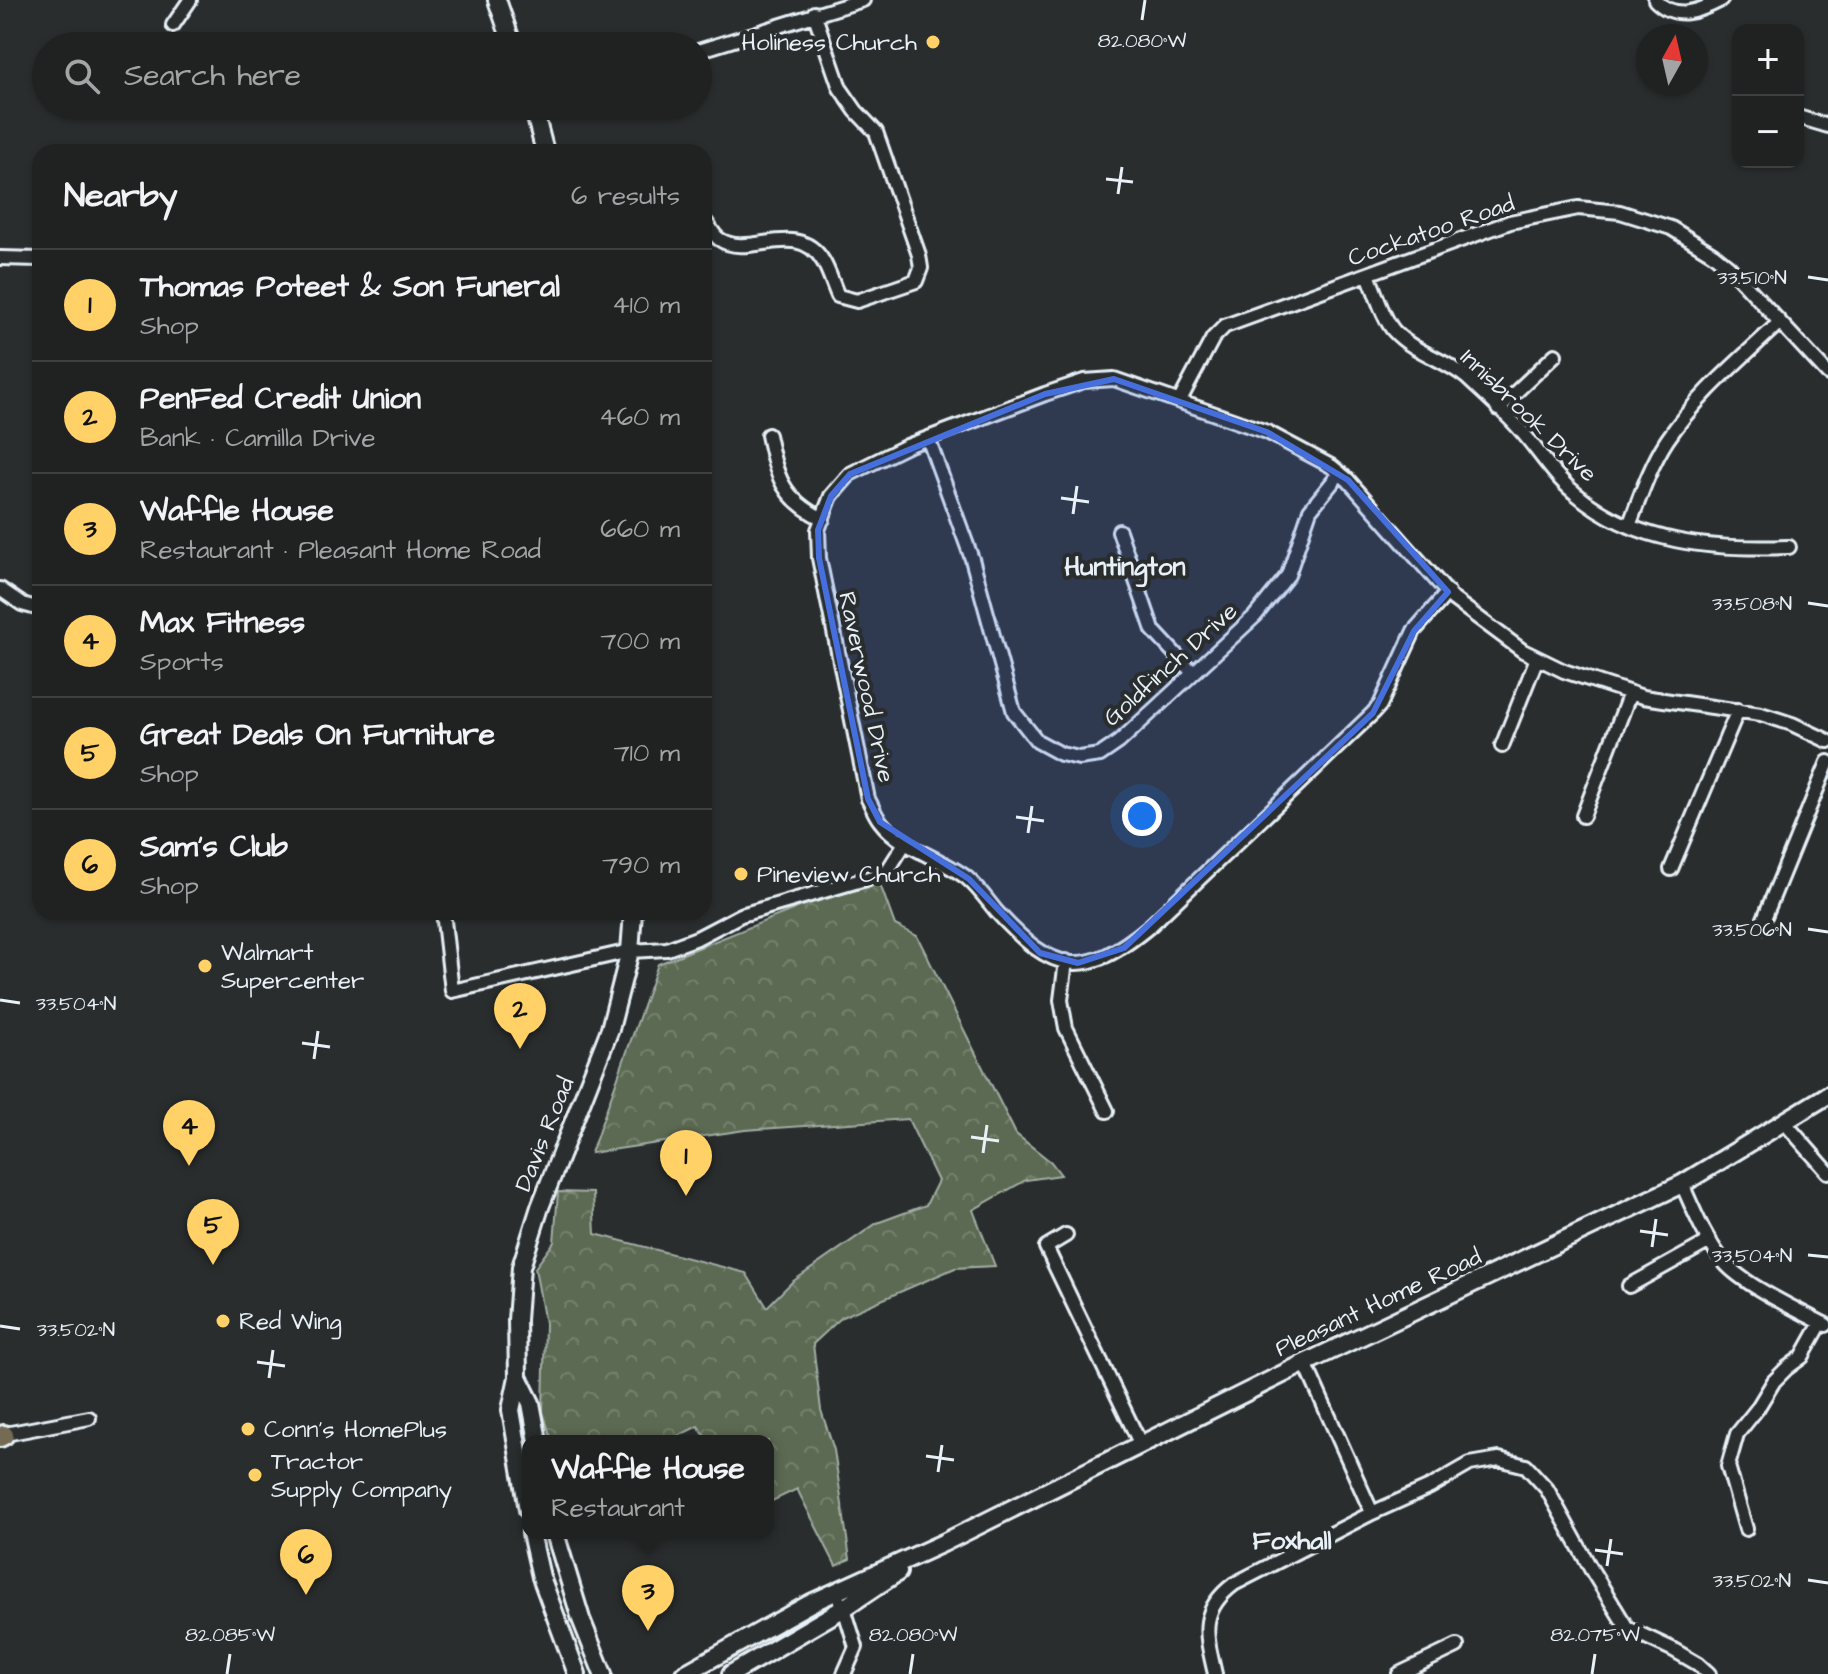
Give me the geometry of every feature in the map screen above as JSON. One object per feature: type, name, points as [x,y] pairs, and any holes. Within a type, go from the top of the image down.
[{"type":"main road","points":[[497,0],[508,32]]},
{"type":"main road","points":[[537,120],[543,144]]},
{"type":"main road","name":"Davis Road","points":[[522,1475],[511,1410],[518,1377],[517,1320],[521,1267],[544,1195],[601,1055],[630,951],[632,920]]},
{"type":"main road","name":"Pleasant Home Road","points":[[684,1674],[833,1593],[943,1543],[1140,1443],[1682,1184],[1828,1095]]},
{"type":"main road","name":"Davis Road","points":[[518,1377],[531,1403],[537,1435]]},
{"type":"main road","points":[[532,1539],[541,1577],[577,1674]]},
{"type":"main road","points":[[557,1539],[581,1619],[603,1674]]},
{"type":"main road","name":"Pleasant Home Road","points":[[731,1674],[844,1608],[943,1543]]},
{"type":"street","points":[[173,25],[190,0]]},
{"type":"street","points":[[712,46],[863,0]]},
{"type":"street","points":[[1655,0],[1677,13],[1698,11],[1721,0]]},
{"type":"street","points":[[712,231],[717,238],[734,246],[776,240],[806,244],[823,261],[838,296],[857,301],[916,281],[921,268],[919,255],[876,132],[840,88],[814,13]]},
{"type":"street","points":[[1804,119],[1828,126]]},
{"type":"street","name":"Cockatoo Road","points":[[1180,400],[1213,338],[1225,326],[1510,222],[1578,208],[1606,211],[1671,228],[1713,254],[1729,267],[1828,374]]},
{"type":"street","points":[[0,258],[32,259]]},
{"type":"street","name":"Innisbrook Drive","points":[[1368,275],[1394,330],[1415,347],[1445,361],[1522,431],[1574,493],[1602,513],[1629,526],[1680,542],[1739,549],[1789,547]]},
{"type":"street","points":[[1629,526],[1646,480],[1667,440],[1702,397],[1780,322]]},
{"type":"street","points":[[1498,409],[1555,355]]},
{"type":"street","name":"Raverwood Drive","points":[[1448,592],[1414,631],[1380,705],[1346,741],[1124,948],[1103,959],[1078,963],[1040,953],[1027,944],[969,879],[905,843],[880,822],[868,799],[822,582],[818,530],[831,496],[850,474],[928,438],[1084,381],[1114,379],[1267,432],[1340,473],[1448,592],[1523,651],[1564,671],[1643,697],[1738,710],[1792,724],[1828,741]]},
{"type":"street","points":[[768,435],[777,477],[788,493],[809,512],[823,519]]},
{"type":"street","name":"Goldfinch Drive","points":[[928,438],[972,559],[1014,712],[1037,741],[1061,754],[1079,758],[1100,755],[1119,742],[1255,616],[1288,575],[1310,510],[1340,473]]},
{"type":"street","points":[[1119,531],[1153,630],[1193,673]]},
{"type":"street","points":[[0,589],[22,604],[32,607]]},
{"type":"street","points":[[1502,746],[1537,658]]},
{"type":"street","points":[[1583,816],[1630,693]]},
{"type":"street","points":[[1671,869],[1738,710]]},
{"type":"street","points":[[1761,926],[1828,762]]},
{"type":"street","points":[[444,920],[452,991],[630,951],[667,949],[697,938],[741,915],[886,873],[905,843]]},
{"type":"street","points":[[1066,961],[1061,1000],[1066,1028],[1107,1111]]},
{"type":"street","points":[[1785,1123],[1828,1172]]},
{"type":"street","points":[[1682,1184],[1710,1241],[1726,1265],[1746,1281],[1825,1324],[1802,1357],[1774,1381],[1737,1434],[1728,1466],[1746,1529]]},
{"type":"street","points":[[1066,1235],[1046,1247],[1140,1443]]},
{"type":"street","points":[[1629,1286],[1710,1241]]},
{"type":"street","points":[[1305,1363],[1372,1513]]},
{"type":"street","points":[[1,1436],[89,1418]]},
{"type":"street","points":[[1215,1674],[1208,1629],[1210,1608],[1219,1596],[1244,1579],[1470,1464],[1499,1459],[1526,1466],[1547,1489],[1627,1628],[1672,1649],[1709,1674]]},
{"type":"street","points":[[833,1593],[844,1608],[856,1647],[844,1674]]},
{"type":"street","points":[[1399,1674],[1457,1646]]},
{"type":"highlighted area","points":[[1114,379],[1267,432],[1348,480],[1448,592],[1414,631],[1373,713],[1124,948],[1078,963],[1040,953],[969,879],[880,822],[868,799],[819,558],[818,530],[831,496],[850,474],[1045,394]]},
{"type":"green space","points":[[880,884],[895,925],[917,936],[1016,1134],[1051,1162],[1061,1175],[1026,1180],[973,1210],[995,1266],[955,1268],[842,1317],[813,1344],[821,1410],[834,1450],[850,1559],[836,1566],[797,1489],[774,1500],[774,1435],[704,1435],[698,1426],[680,1435],[550,1435],[543,1412],[545,1323],[535,1268],[554,1242],[558,1192],[593,1193],[595,1234],[746,1273],[767,1307],[792,1282],[877,1223],[926,1205],[938,1181],[908,1119],[745,1130],[591,1153],[658,964],[817,900]]},
{"type":"place","name":"Holiness Church","points":[[933,42]]},
{"type":"place","name":"Pineview Church","points":[[741,874]]},
{"type":"place","name":"Walmart Supercenter","points":[[205,966]]},
{"type":"place","name":"PenFed Credit Union","points":[[520,1049]]},
{"type":"place","name":"Max Fitness","points":[[189,1166]]},
{"type":"place","name":"Thomas Poteet & Son Funeral","points":[[686,1196]]},
{"type":"place","name":"Great Deals On Furniture","points":[[213,1265]]},
{"type":"place","name":"Red Wing","points":[[223,1321]]},
{"type":"place","name":"Conn's HomePlus","points":[[248,1429]]},
{"type":"place","name":"Tractor Supply Company","points":[[255,1475]]},
{"type":"place","name":"Sam's Club","points":[[306,1595]]},
{"type":"place","name":"Waffle House","points":[[648,1631]]},
{"type":"district","name":"Huntington","points":[[1125,566]]},
{"type":"district","name":"Foxhall","points":[[1292,1540]]}]
